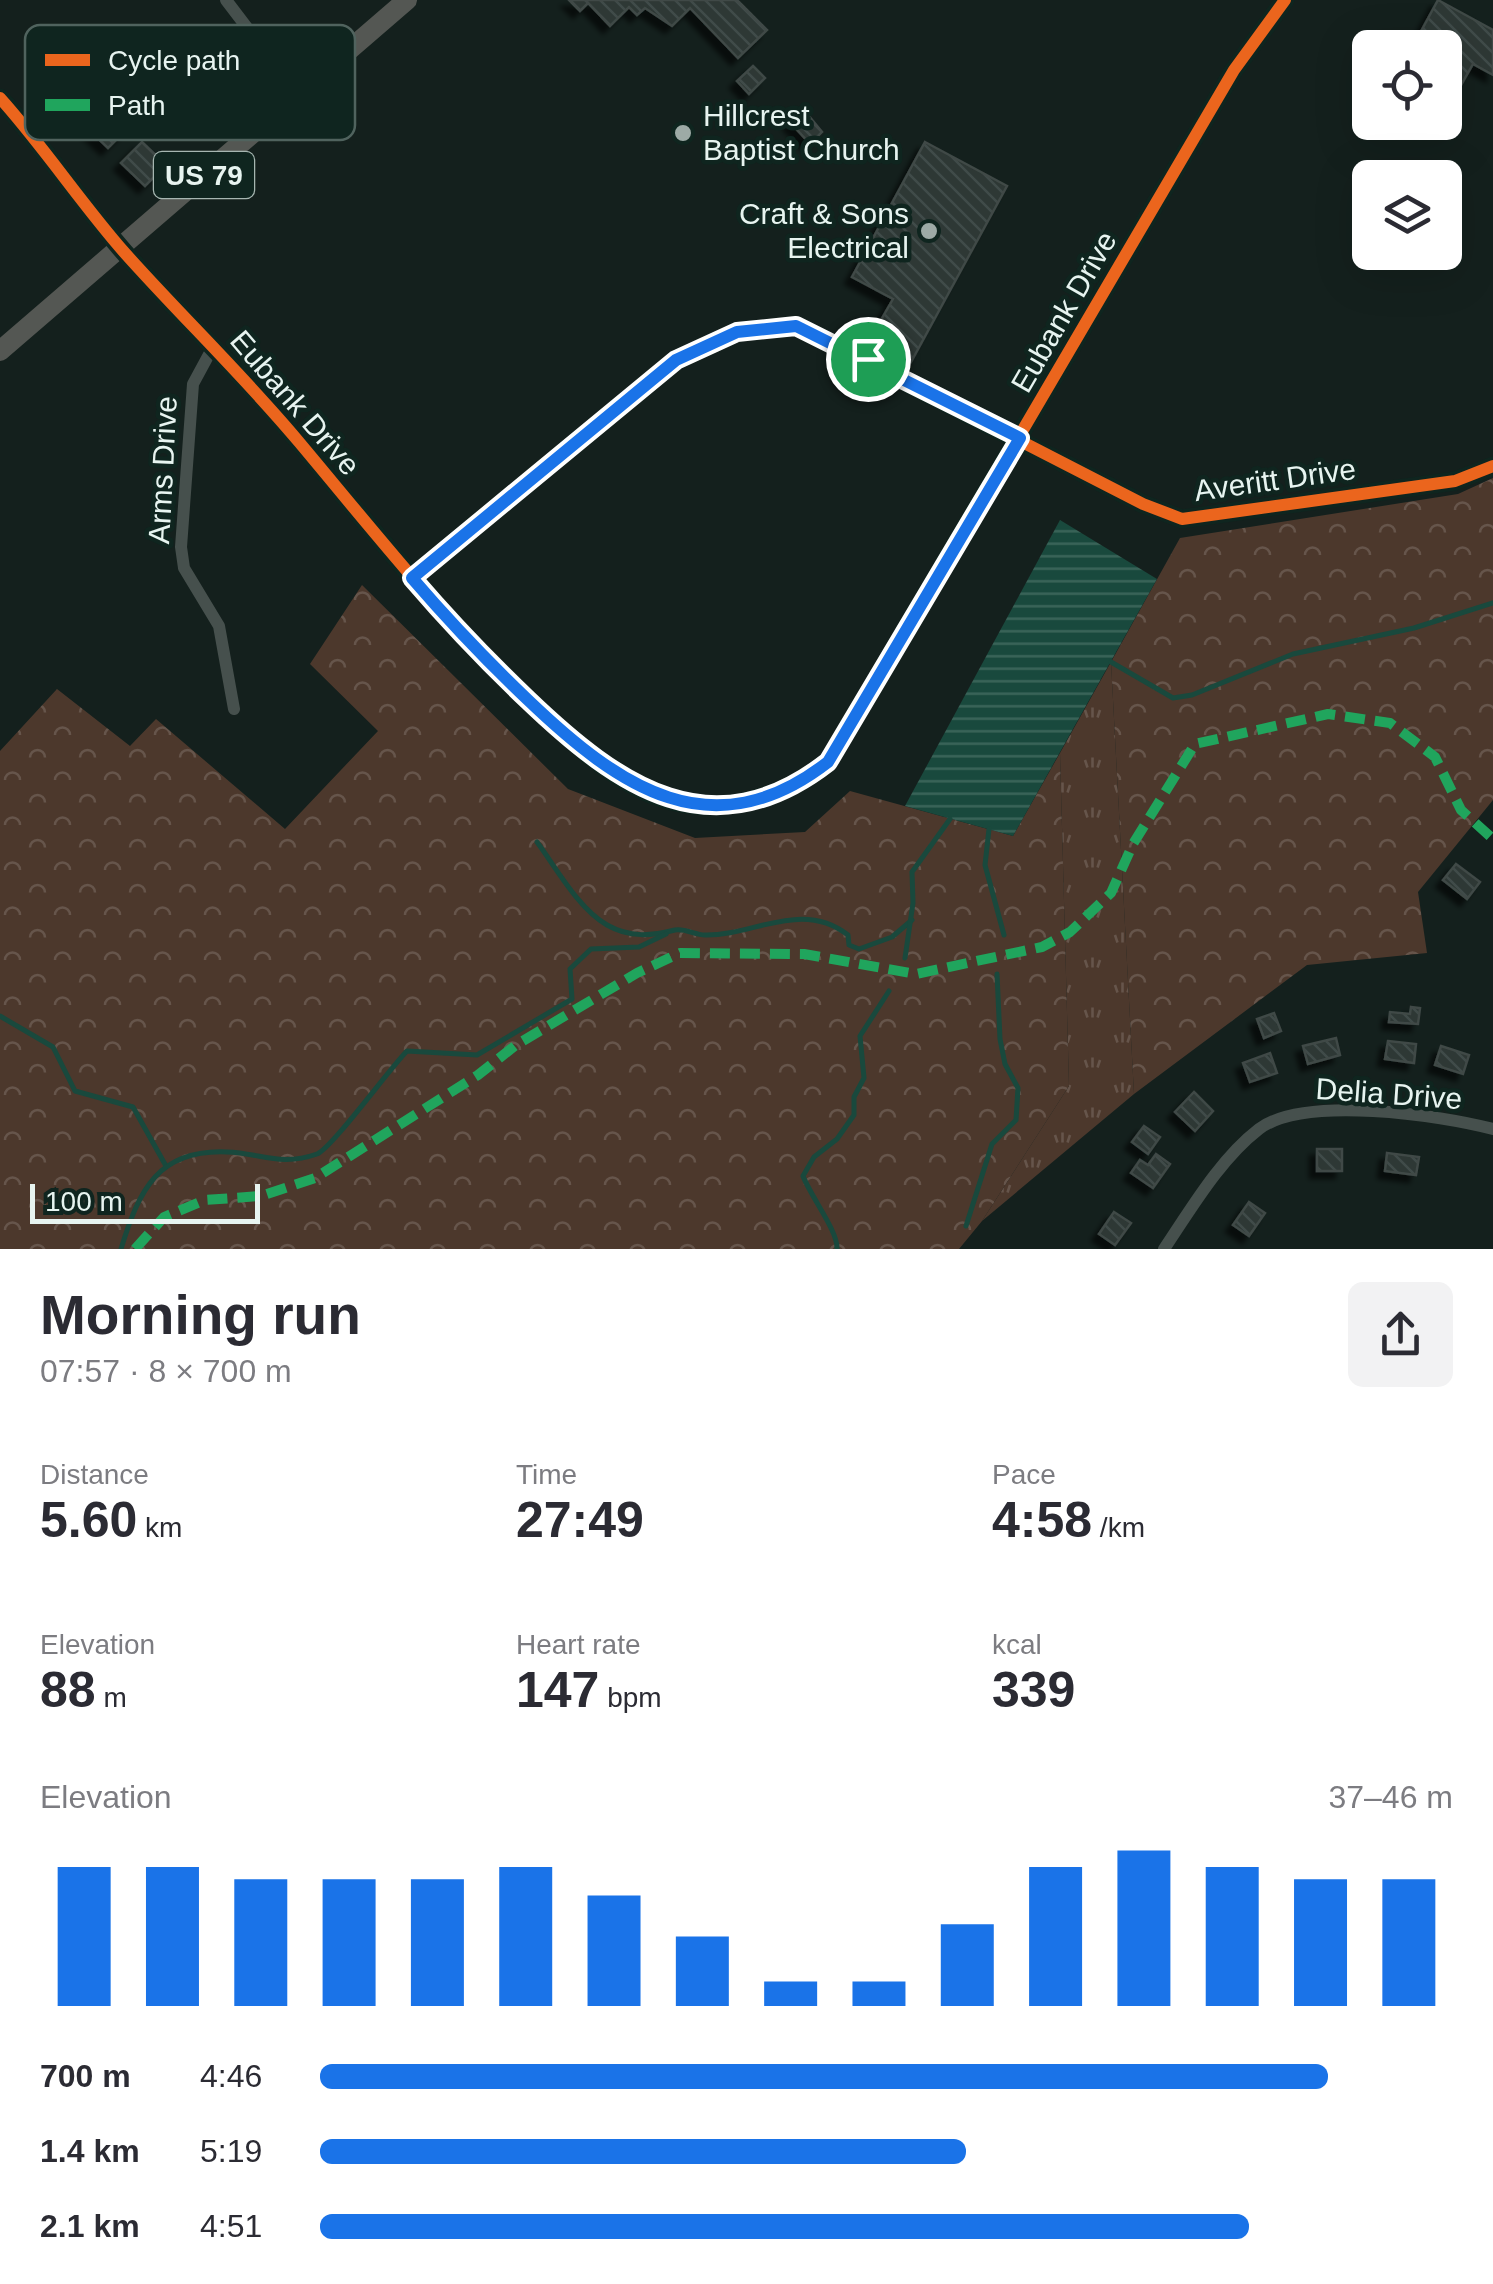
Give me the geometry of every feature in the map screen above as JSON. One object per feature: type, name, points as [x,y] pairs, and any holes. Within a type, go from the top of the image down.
[{"type":"main road","name":"US 79","points":[[355,45],[408,0]]},
{"type":"main road","name":"US 79","points":[[0,351],[245,140]]},
{"type":"street","points":[[226,0],[245,25]]},
{"type":"street","name":"Eubank Drive","points":[[34,140],[121,249],[296,438],[460,634],[556,727],[643,790],[674,802],[722,805],[761,800],[799,784],[828,762],[1226,83],[1285,0]]},
{"type":"street","name":"Eubank Drive","points":[[0,98],[25,129]]},
{"type":"street","name":"Averitt Drive","points":[[412,578],[676,360],[737,332],[796,326],[1143,504],[1182,518],[1455,481],[1493,466]]},
{"type":"street","name":"Arms Drive","points":[[213,347],[193,384],[182,547],[184,568],[218,626],[234,710]]},
{"type":"street","name":"Delia Drive","points":[[1164,1249],[1225,1164],[1252,1135],[1277,1118],[1322,1110],[1493,1129]]},
{"type":"green space","points":[[1493,478],[1493,800],[1418,892],[1427,953],[1307,965],[1134,1094],[1111,662],[1180,538],[1458,494]]},
{"type":"green space","points":[[362,585],[568,789],[695,838],[805,832],[850,791],[1013,836],[1060,753],[1069,1086],[982,1221],[959,1249],[0,1249],[0,751],[57,689],[130,746],[156,719],[285,829],[378,731],[310,664]]},
{"type":"green space","points":[[1111,662],[1134,1094],[982,1221],[1069,1086],[1060,753]]},
{"type":"shaded area","points":[[1060,520],[1157,579],[1013,836],[905,806]]},
{"type":"building","points":[[569,0],[737,0],[767,30],[738,58],[690,8],[672,26],[645,8],[637,15],[629,7],[610,26],[588,3],[580,11]]},
{"type":"building","points":[[1438,0],[1493,30],[1493,75],[1473,64],[1462,84],[1462,30],[1422,30]]},
{"type":"building","points":[[753,66],[765,78],[749,94],[737,81]]},
{"type":"building","points":[[804,110],[822,132],[810,144],[790,122]]},
{"type":"building","points":[[100,140],[116,140],[108,148]]},
{"type":"building","points":[[142,142],[166,165],[145,186],[121,163]]},
{"type":"building","name":"Craft & Sons Electrical","points":[[925,142],[1007,186],[911,362],[886,348],[896,328],[881,320],[893,299],[852,277]]},
{"type":"building","points":[[1456,864],[1480,882],[1467,899],[1443,880]]},
{"type":"building","points":[[1411,1007],[1420,1008],[1418,1024],[1389,1022],[1390,1012],[1410,1014]]},
{"type":"building","points":[[1274,1013],[1281,1031],[1264,1038],[1257,1019]]},
{"type":"building","points":[[1336,1038],[1340,1055],[1308,1064],[1303,1046]]},
{"type":"building","points":[[1388,1041],[1416,1044],[1414,1063],[1385,1059]]},
{"type":"building","points":[[1441,1046],[1469,1055],[1463,1074],[1435,1065]]},
{"type":"building","points":[[1270,1053],[1277,1073],[1250,1082],[1243,1063]]},
{"type":"building","points":[[1194,1092],[1213,1111],[1195,1131],[1175,1112]]},
{"type":"building","points":[[1144,1126],[1160,1137],[1148,1154],[1132,1142]]},
{"type":"building","points":[[1317,1149],[1342,1149],[1342,1171],[1317,1171]]},
{"type":"building","points":[[1387,1153],[1419,1157],[1416,1175],[1385,1171]]},
{"type":"building","points":[[1156,1154],[1170,1164],[1153,1188],[1131,1173],[1140,1160],[1148,1165]]},
{"type":"building","points":[[1249,1202],[1265,1213],[1249,1236],[1233,1225]]},
{"type":"building","points":[[1114,1212],[1131,1223],[1115,1245],[1099,1234]]},
{"type":"waterway","points":[[1111,662],[1173,698],[1192,695],[1293,654],[1414,628],[1493,603]]},
{"type":"waterway","points":[[905,958],[913,903],[912,872],[950,819]]},
{"type":"waterway","points":[[989,829],[985,865],[1004,935]]},
{"type":"waterway","points":[[537,842],[596,918],[632,934],[679,930],[723,934],[795,919],[813,920],[848,935],[849,945],[859,949],[892,937],[912,920]]},
{"type":"waterway","points":[[121,1249],[144,1192],[168,1166],[203,1153],[281,1159],[317,1154],[335,1138],[407,1051],[477,1055],[572,999],[570,969],[591,949],[639,947],[666,934]]},
{"type":"waterway","points":[[966,1226],[992,1144],[1016,1120],[1018,1088],[1005,1064],[1000,1039],[997,974]]},
{"type":"waterway","points":[[837,1249],[833,1233],[803,1176],[814,1157],[837,1139],[854,1115],[854,1097],[864,1078],[860,1036],[889,991]]},
{"type":"waterway","points":[[0,1016],[53,1047],[75,1091],[133,1107],[166,1166]]},
{"type":"marked path","points":[[135,1249],[164,1217],[205,1200],[261,1196],[315,1178],[478,1075],[516,1045],[637,973],[680,953],[804,954],[916,974],[1042,947],[1070,932],[1111,893],[1133,844],[1195,744],[1328,714],[1390,723],[1435,757],[1461,810],[1493,839]]},
{"type":"cycle path","points":[[35,140],[124,252],[278,418],[494,667],[611,772],[668,800],[716,806],[764,797],[828,762],[1234,70],[1285,0]]},
{"type":"cycle path","points":[[0,98],[25,128]]},
{"type":"cycle path","points":[[411,578],[676,360],[737,332],[796,326],[1143,504],[1182,519],[1455,481],[1493,466]]},
{"type":"place","name":"Hillcrest Baptist Church","points":[[683,133]]},
{"type":"place","name":"Craft & Sons Electrical","points":[[929,231]]},
{"type":"route","points":[[796,326],[868,359],[1020,438],[828,762],[799,784],[761,800],[722,805],[674,802],[643,790],[570,740],[460,634],[412,578],[676,360],[700,346],[737,332],[796,326]]}]
